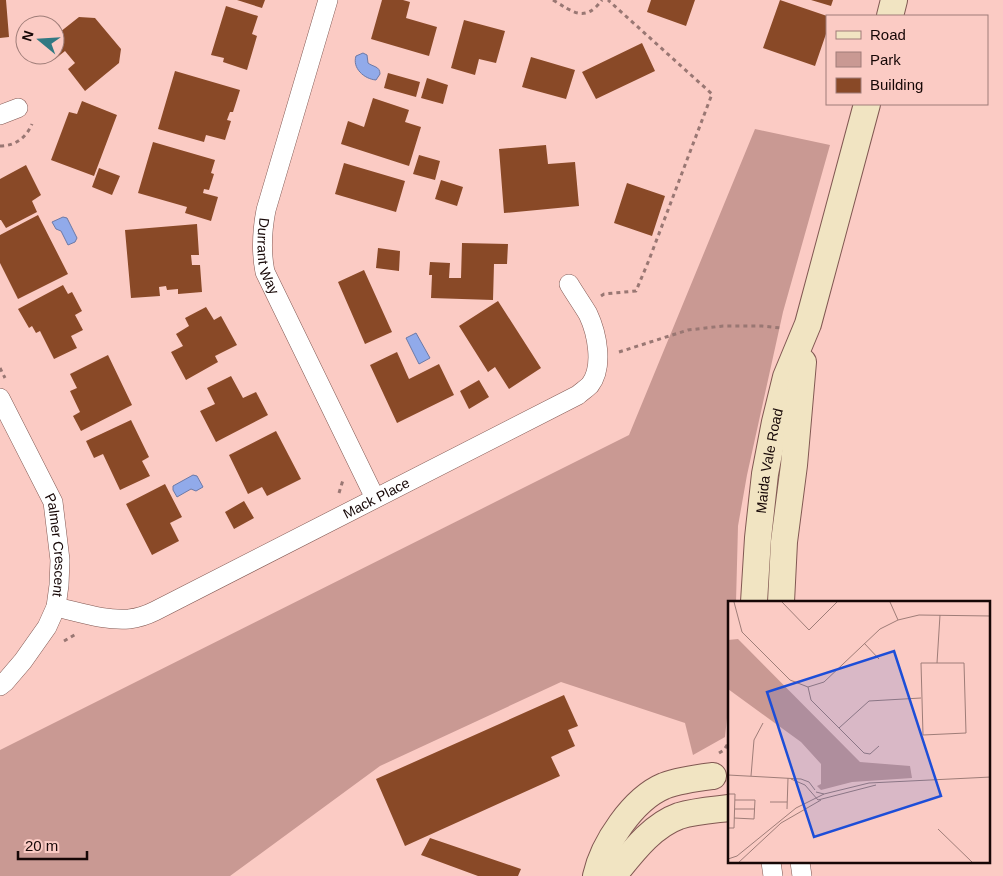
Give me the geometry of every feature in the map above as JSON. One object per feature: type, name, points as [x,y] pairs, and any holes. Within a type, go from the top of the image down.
[{"type":"main road","points":[[890,15],[894,0]]},
{"type":"main road","name":"Maida Vale Road","points":[[754,601],[765,474],[775,422],[786,377],[808,324],[867,105]]},
{"type":"main road","name":"Maida Vale Road","points":[[781,601],[784,542],[794,465],[808,324]]},
{"type":"main road","points":[[596,876],[610,841],[622,821],[650,794],[664,786],[723,773]]},
{"type":"main road","points":[[613,876],[638,846],[661,825],[677,817],[696,812],[725,809]]},
{"type":"street","name":"Durrant Way","points":[[328,0],[266,210],[263,226],[262,258],[265,272],[375,498]]},
{"type":"street","points":[[0,115],[18,108]]},
{"type":"street","name":"Mack Place","points":[[56,606],[97,616],[130,619],[142,617],[578,395],[590,384],[596,372],[598,357],[592,324],[584,307],[569,284]]},
{"type":"street","name":"Palmer Crescent","points":[[0,398],[53,502],[60,560],[60,585],[56,606],[47,627],[11,675],[0,686]]},
{"type":"path","points":[[553,0],[578,14],[591,11],[602,0]]},
{"type":"path","points":[[584,307],[604,294],[636,291],[712,94],[608,0]]},
{"type":"green space","points":[[755,129],[830,145],[783,312],[747,475],[738,526],[736,601],[728,601],[728,708],[725,737],[693,755],[685,723],[561,682],[380,766],[230,876],[0,876],[0,750],[629,435]]},
{"type":"water","points":[[363,53],[367,55],[368,63],[379,69],[380,74],[376,80],[367,78],[357,69],[356,56]]},
{"type":"water","points":[[63,217],[67,218],[77,238],[75,242],[68,245],[61,231],[56,229],[52,222]]},
{"type":"water","points":[[416,333],[430,358],[419,364],[406,338]]},
{"type":"water","points":[[193,475],[197,476],[203,487],[196,491],[191,489],[177,497],[173,486]]},
{"type":"building","points":[[0,0],[6,0],[9,37],[0,38]]},
{"type":"building","points":[[237,0],[265,0],[262,8]]},
{"type":"building","points":[[382,0],[410,2],[406,18],[437,27],[429,56],[371,39]]},
{"type":"building","points":[[651,0],[695,0],[686,26],[647,12]]},
{"type":"building","points":[[780,0],[826,16],[826,34],[815,66],[763,48]]},
{"type":"building","points":[[811,0],[833,0],[831,6]]},
{"type":"building","points":[[226,6],[258,16],[252,34],[257,36],[247,70],[223,62],[224,58],[211,55]]},
{"type":"building","points":[[79,17],[95,18],[121,49],[119,63],[85,91],[68,69],[75,63],[65,51],[65,28]]},
{"type":"building","points":[[464,20],[505,31],[496,63],[479,59],[475,75],[451,68]]},
{"type":"building","points":[[642,43],[655,71],[596,99],[582,72]]},
{"type":"building","points":[[531,57],[575,70],[566,99],[522,87]]},
{"type":"building","points":[[175,71],[240,90],[233,112],[230,112],[227,120],[231,121],[225,140],[206,135],[204,142],[158,129]]},
{"type":"building","points":[[388,73],[420,82],[416,97],[384,88]]},
{"type":"building","points":[[427,78],[448,85],[443,104],[421,98]]},
{"type":"building","points":[[373,98],[409,110],[405,122],[421,127],[409,166],[341,144],[348,121],[364,127]]},
{"type":"building","points":[[82,101],[117,115],[94,176],[51,160],[69,112],[77,114]]},
{"type":"building","points":[[153,142],[215,160],[211,173],[214,174],[209,190],[204,189],[203,193],[218,197],[211,221],[185,213],[187,207],[138,193]]},
{"type":"building","points":[[546,145],[548,164],[575,162],[579,206],[504,213],[499,149]]},
{"type":"building","points":[[419,155],[440,161],[435,180],[413,174]]},
{"type":"building","points":[[344,163],[405,181],[396,212],[335,194]]},
{"type":"building","points":[[26,165],[41,195],[32,201],[37,212],[6,228],[0,220],[0,179]]},
{"type":"building","points":[[99,168],[120,176],[112,195],[92,187]]},
{"type":"building","points":[[441,180],[463,187],[457,206],[435,199]]},
{"type":"building","points":[[627,183],[665,196],[652,236],[614,223]]},
{"type":"building","points":[[38,215],[68,274],[18,299],[0,263],[0,235]]},
{"type":"building","points":[[197,224],[199,255],[191,255],[192,265],[200,265],[202,292],[178,294],[178,289],[167,290],[166,286],[159,287],[160,296],[131,298],[125,230]]},
{"type":"building","points":[[462,243],[508,244],[507,264],[494,264],[493,300],[431,298],[432,275],[429,275],[430,262],[450,263],[449,278],[461,278]]},
{"type":"building","points":[[378,248],[400,251],[399,271],[376,268]]},
{"type":"building","points":[[364,270],[392,332],[365,344],[338,282]]},
{"type":"building","points":[[63,285],[68,294],[72,292],[82,311],[75,315],[83,330],[71,336],[77,348],[54,359],[40,331],[36,333],[32,326],[29,328],[18,309]]},
{"type":"building","points":[[498,301],[541,368],[509,389],[495,367],[488,372],[459,326]]},
{"type":"building","points":[[206,307],[214,320],[221,316],[237,345],[215,356],[218,362],[186,380],[171,352],[183,346],[176,334],[189,326],[185,318]]},
{"type":"building","points":[[397,352],[409,379],[439,364],[454,395],[397,423],[370,365]]},
{"type":"building","points":[[108,355],[132,405],[81,431],[73,416],[80,412],[70,391],[77,388],[70,374]]},
{"type":"building","points":[[231,376],[243,398],[256,392],[268,415],[216,442],[200,411],[215,404],[207,388]]},
{"type":"building","points":[[479,380],[489,397],[469,409],[460,391]]},
{"type":"building","points":[[131,420],[149,457],[142,461],[150,476],[120,490],[103,454],[94,458],[86,441]]},
{"type":"building","points":[[276,431],[301,479],[267,496],[262,487],[248,494],[229,455]]},
{"type":"building","points":[[165,484],[182,517],[170,523],[179,541],[152,555],[126,504]]},
{"type":"building","points":[[244,501],[254,518],[234,529],[225,512]]},
{"type":"building","points":[[564,695],[578,726],[568,730],[575,746],[551,757],[560,776],[405,846],[376,779]]},
{"type":"building","points":[[430,838],[521,869],[518,876],[478,876],[421,855]]}]
